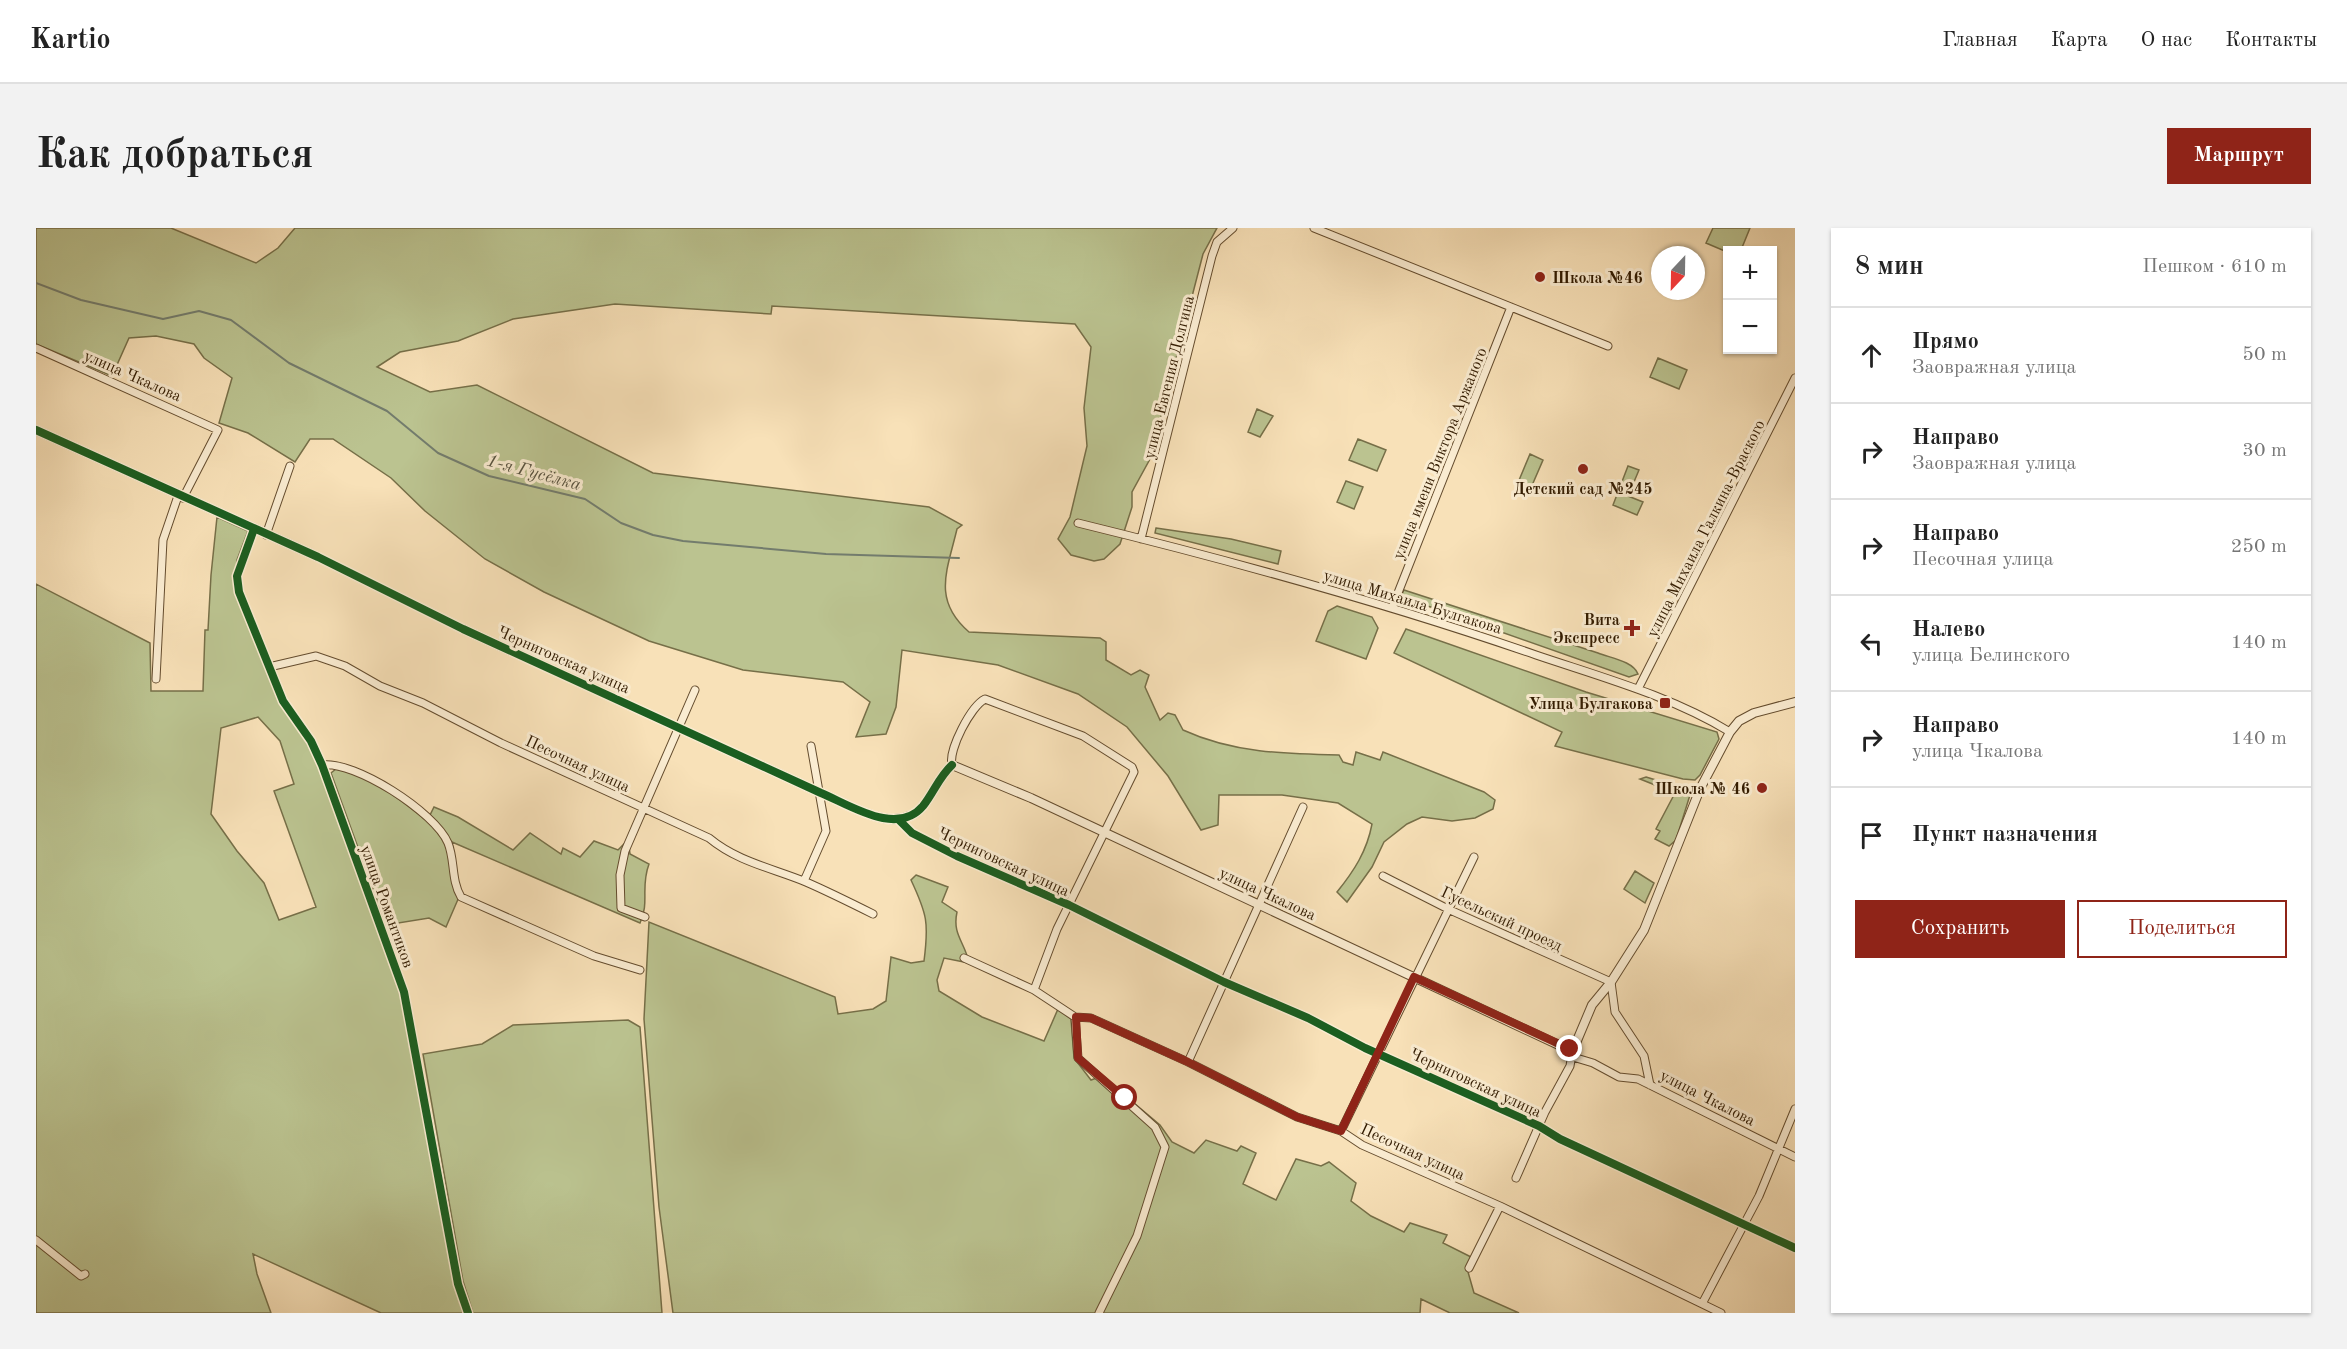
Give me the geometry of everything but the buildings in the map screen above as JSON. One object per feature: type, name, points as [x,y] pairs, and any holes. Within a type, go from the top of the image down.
[{"type":"street","name":"улица Евгения Долгина","points":[[1141,538],[1212,256],[1217,242],[1233,228]]},
{"type":"street","points":[[1314,228],[1608,346]]},
{"type":"street","name":"улица имени Виктора Аржаного","points":[[1392,608],[1511,307]]},
{"type":"street","name":"улица Чкалова","points":[[36,348],[218,430],[181,497]]},
{"type":"street","name":"улица Михаила Галкина-Враского","points":[[1638,689],[1795,378]]},
{"type":"street","name":"Черниговская улица","points":[[36,430],[339,567],[463,628],[821,793],[878,817],[899,820],[912,833],[1069,905],[1224,982],[1308,1018],[1365,1048],[1539,1126],[1560,1139],[1744,1222],[1795,1248]]},
{"type":"street","points":[[266,535],[290,466]]},
{"type":"street","points":[[156,680],[163,540],[181,497]]},
{"type":"street","name":"улица Михаила Булгакова","points":[[1078,524],[1277,573],[1464,630],[1638,689],[1730,732]]},
{"type":"street","name":"улица Романтиков","points":[[254,529],[242,560],[238,585],[283,701],[311,741],[322,765],[404,992],[458,1284],[468,1313]]},
{"type":"street","name":"Песочная улица","points":[[269,667],[316,656],[345,666],[380,686],[423,703],[501,743],[709,838],[726,852],[804,881],[873,914]]},
{"type":"street","points":[[645,917],[621,908],[620,875],[625,851],[695,690]]},
{"type":"street","points":[[899,820],[923,807],[940,776],[952,765],[951,758],[962,728],[979,702],[985,699],[1083,736],[1132,767],[1134,772],[1069,905],[1034,990]]},
{"type":"street","points":[[1516,1178],[1539,1126],[1565,1078],[1571,1053],[1592,1005],[1611,982],[1644,930],[1700,789],[1730,732],[1739,721],[1754,713],[1795,702]]},
{"type":"street","points":[[804,881],[826,831],[812,746]]},
{"type":"street","points":[[322,765],[331,763],[381,785],[417,808],[435,824],[448,843],[456,889],[461,897],[594,956],[640,970]]},
{"type":"street","name":"улица Чкалова","points":[[952,765],[1031,798],[1414,977],[1620,1077],[1638,1079],[1795,1157]]},
{"type":"street","points":[[1188,1062],[1261,906],[1303,807]]},
{"type":"street","points":[[1341,1131],[1474,857]]},
{"type":"street","name":"Гусельский проезд","points":[[1383,876],[1450,910],[1611,982]]},
{"type":"street","name":"Песочная улица","points":[[964,958],[1034,990],[1076,1017],[1091,1018],[1188,1062],[1297,1117],[1341,1131],[1362,1145],[1500,1206],[1704,1302],[1721,1313]]},
{"type":"street","points":[[1611,982],[1615,1012],[1644,1056],[1650,1085]]},
{"type":"street","points":[[1076,1017],[1078,1058],[1155,1127],[1165,1147],[1137,1236],[1099,1313]]},
{"type":"street","points":[[1704,1302],[1759,1196],[1795,1109]]},
{"type":"street","points":[[1469,1268],[1500,1206]]},
{"type":"street","points":[[36,1240],[81,1276],[86,1274]]},
{"type":"green space","points":[[36,228],[171,228],[256,263],[278,248],[295,228],[1217,228],[1203,254],[1150,459],[1132,492],[1132,507],[1120,544],[1104,559],[1094,561],[1071,555],[1058,539],[1070,517],[1087,446],[1084,408],[1091,347],[1075,324],[772,306],[771,314],[615,304],[513,319],[458,341],[400,352],[377,367],[430,392],[477,385],[653,473],[929,507],[962,525],[957,529],[945,584],[950,608],[957,620],[969,632],[1100,638],[1106,642],[1106,660],[1131,675],[1140,670],[1149,675],[1145,687],[1160,720],[1168,713],[1175,715],[1183,730],[1202,738],[1240,748],[1279,753],[1339,755],[1343,762],[1353,765],[1356,752],[1380,760],[1383,752],[1484,792],[1495,800],[1493,809],[1475,818],[1452,821],[1422,817],[1407,824],[1384,842],[1372,867],[1347,902],[1337,892],[1359,860],[1372,824],[1338,803],[1282,795],[1219,795],[1218,825],[1201,830],[1168,776],[1127,727],[1078,694],[998,665],[902,650],[896,707],[886,734],[856,737],[870,702],[843,682],[743,670],[649,641],[544,592],[485,559],[425,511],[391,478],[333,439],[310,439],[295,462],[248,433],[219,423],[232,378],[204,358],[194,344],[156,336],[129,338],[112,376],[36,344]]},
{"type":"green space","points":[[1713,228],[1750,228],[1743,246],[1723,246],[1723,250],[1706,243]]},
{"type":"green space","points":[[1658,358],[1687,370],[1679,389],[1650,377]]},
{"type":"green space","points":[[1257,409],[1273,416],[1260,437],[1248,432]]},
{"type":"green space","points":[[1358,439],[1386,450],[1377,471],[1349,460]]},
{"type":"green space","points":[[1530,454],[1543,460],[1530,490],[1517,485]]},
{"type":"green space","points":[[1628,466],[1639,470],[1628,496],[1643,502],[1637,515],[1613,505]]},
{"type":"green space","points":[[1346,481],[1363,487],[1354,509],[1337,502]]},
{"type":"green space","points":[[217,517],[248,531],[237,560],[235,592],[280,702],[314,753],[401,993],[454,1284],[463,1313],[381,1313],[253,1254],[257,1274],[271,1313],[36,1313],[36,584],[150,643],[151,691],[203,691],[205,630],[208,630]],"holes":[[[258,717],[280,741],[294,784],[274,791],[316,907],[279,920],[264,883],[237,851],[211,814],[221,728]]]},
{"type":"green space","points":[[1156,528],[1231,539],[1281,551],[1278,564],[1155,533]]},
{"type":"green space","points":[[1404,590],[1621,660],[1638,674],[1629,677],[1473,622],[1449,611],[1410,602],[1406,604],[1400,598]]},
{"type":"green space","points":[[1337,606],[1372,617],[1378,628],[1366,659],[1316,641],[1328,611]]},
{"type":"green space","points":[[1406,629],[1586,692],[1717,732],[1719,739],[1695,780],[1683,779],[1555,746],[1562,732],[1394,653]]},
{"type":"green space","points":[[336,769],[373,782],[427,821],[434,807],[458,817],[513,850],[530,833],[561,854],[563,848],[580,857],[594,841],[618,850],[624,844],[629,846],[630,854],[649,864],[640,923],[452,842],[459,897],[446,927],[429,918],[386,925],[331,773]]},
{"type":"green space","points":[[1646,777],[1682,788],[1690,795],[1676,840],[1669,846],[1655,839],[1660,831],[1656,829],[1675,793],[1640,779]]},
{"type":"green space","points":[[1635,871],[1654,883],[1645,903],[1624,889]]},
{"type":"green space","points":[[916,875],[948,887],[942,902],[957,912],[956,927],[969,963],[944,958],[937,980],[939,991],[982,1017],[1044,1041],[1058,1009],[1071,1019],[1074,1058],[1091,1080],[1102,1076],[1160,1125],[1172,1142],[1194,1153],[1206,1140],[1237,1151],[1241,1146],[1256,1153],[1243,1184],[1276,1200],[1296,1159],[1321,1166],[1329,1162],[1356,1183],[1351,1201],[1371,1216],[1404,1232],[1410,1223],[1447,1235],[1443,1243],[1471,1257],[1468,1272],[1474,1293],[1519,1313],[1450,1313],[1421,1299],[1420,1313],[673,1313],[659,1207],[644,1019],[649,922],[835,997],[838,1014],[873,1009],[886,1001],[891,957],[911,963],[924,961],[925,919],[911,880]]},
{"type":"green space","points":[[628,1020],[640,1027],[662,1313],[473,1313],[463,1281],[423,1054],[482,1044],[513,1025]]},
{"type":"waterway","name":"1-я Гусёлка","points":[[36,283],[81,300],[163,319],[199,311],[231,320],[289,363],[387,411],[438,453],[489,476],[585,499],[621,523],[653,535],[683,541],[826,554],[959,558]]},
{"type":"cycle path","points":[[36,430],[318,557],[463,629],[859,811],[887,819],[900,819],[912,815],[923,806],[952,765]]},
{"type":"cycle path","points":[[254,529],[237,576],[239,592],[283,701],[311,741],[322,765],[404,992],[458,1284],[468,1313]]},
{"type":"cycle path","points":[[899,820],[912,833],[957,856],[1069,905],[1224,982],[1308,1018],[1365,1048],[1539,1126],[1560,1139],[1795,1248]]},
{"type":"place","name":"Школа №46","points":[[1540,277]]},
{"type":"place","name":"Детский сад №245","points":[[1583,469]]},
{"type":"place","name":"Вита Экспресс","points":[[1632,628]]},
{"type":"place","name":"Улица Булгакова","points":[[1665,703]]},
{"type":"place","name":"Школа № 46","points":[[1762,788]]},
{"type":"route","points":[[1125,1098],[1078,1058],[1076,1017],[1091,1018],[1188,1062],[1297,1117],[1341,1131],[1414,977],[1570,1049]]}]
